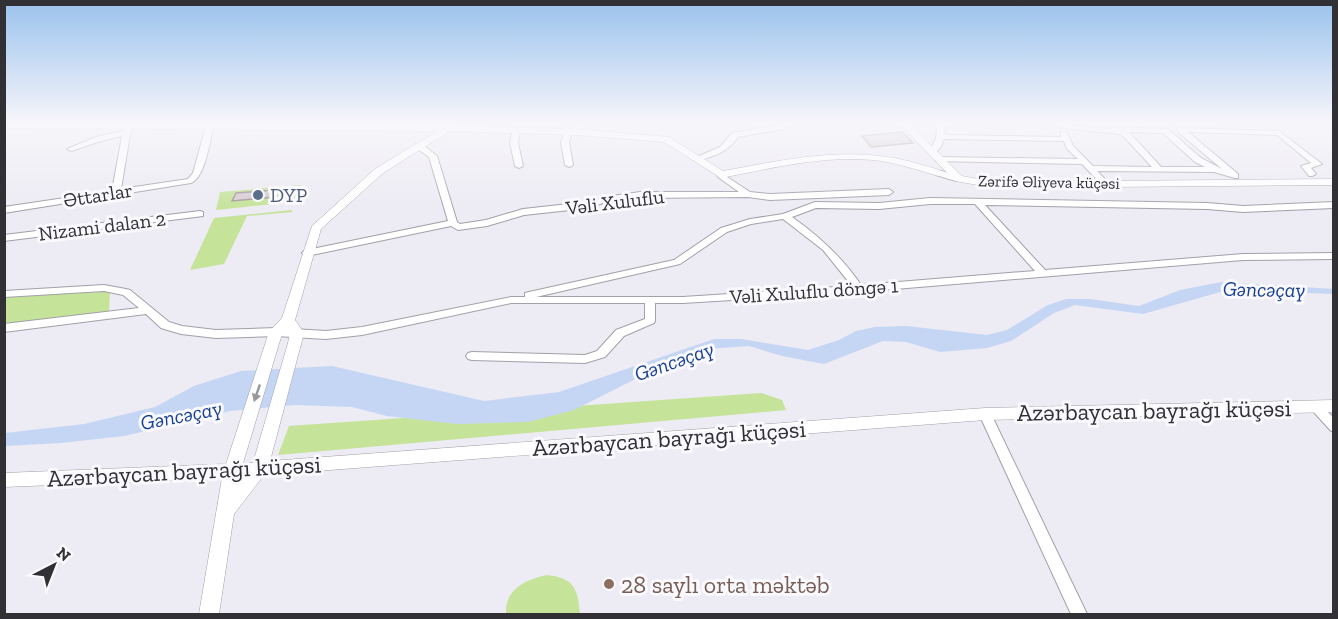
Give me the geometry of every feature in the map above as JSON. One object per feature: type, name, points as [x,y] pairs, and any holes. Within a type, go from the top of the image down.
[{"type":"street","points":[[116,192],[124,152]]},
{"type":"street","name":"Əttarlar","points":[[4,210],[191,181],[197,174],[203,152]]},
{"type":"street","points":[[209,615],[224,514],[240,441],[275,338],[288,320],[316,228],[379,171],[410,152]]},
{"type":"street","points":[[427,152],[433,156],[453,223]]},
{"type":"street","points":[[516,152],[519,166]]},
{"type":"street","points":[[567,152],[569,165]]},
{"type":"street","points":[[685,152],[748,194]]},
{"type":"street","points":[[696,159],[717,152]]},
{"type":"street","points":[[933,152],[959,179]]},
{"type":"street","points":[[1075,152],[1103,182]]},
{"type":"street","points":[[1143,152],[1159,169]]},
{"type":"street","points":[[1189,152],[1216,170],[1235,176]]},
{"type":"street","points":[[1207,152],[1235,176]]},
{"type":"street","points":[[1303,152],[1318,164],[1305,166],[1312,174]]},
{"type":"street","points":[[720,175],[812,159],[915,158],[936,155],[1159,169],[1216,170]]},
{"type":"street","points":[[873,157],[959,179]]},
{"type":"street","name":"Zərifə Əliyeva küçəsi","points":[[1103,182],[1334,173]]},
{"type":"street","name":"Zərifə Əliyeva küçəsi","points":[[959,179],[978,182],[1334,182]]},
{"type":"street","name":"Vəli Xuluflu","points":[[307,253],[453,223],[458,227],[468,226],[523,212],[588,205],[640,195],[748,194],[770,197],[889,192]]},
{"type":"street","points":[[511,300],[677,262],[724,230],[750,222],[785,216],[815,205],[879,206],[930,201],[1207,206],[1243,209],[1334,206]]},
{"type":"street","points":[[978,202],[1042,273]]},
{"type":"street","name":"Nizami dalan 2","points":[[4,238],[200,214]]},
{"type":"street","points":[[785,216],[814,236],[841,261],[859,288]]},
{"type":"street","name":"Vəli Xuluflu döngə 1","points":[[296,338],[341,334],[511,300],[650,300],[801,293],[1243,257],[1334,256]]},
{"type":"street","points":[[4,294],[104,288],[126,291],[138,300],[146,311],[165,324],[181,330],[296,338]]},
{"type":"street","points":[[472,356],[496,355],[566,360],[596,357],[620,333],[650,321],[650,300]]},
{"type":"street","points":[[4,338],[8,327],[146,311]]},
{"type":"street","points":[[224,514],[260,468],[296,338],[288,320]]},
{"type":"street","points":[[1315,406],[1334,427]]},
{"type":"street","name":"Azərbaycan bayrağı küçəsi","points":[[4,480],[232,471],[985,414],[1334,406]]},
{"type":"street","points":[[985,414],[1079,615]]},
{"type":"green space","points":[[301,185],[293,202],[216,210],[220,192]]},
{"type":"green space","points":[[292,210],[292,212],[247,216],[224,264],[190,270],[214,218]]},
{"type":"green space","points":[[102,290],[110,293],[109,311],[5,325],[5,296]]},
{"type":"green space","points":[[761,393],[782,400],[786,410],[278,455],[289,426]]},
{"type":"green space","points":[[547,575],[569,582],[576,592],[580,614],[506,614],[509,598],[518,587]]},
{"type":"water","name":"Gəncəçay","points":[[1221,282],[1333,289],[1333,294],[1227,290],[1143,314],[1075,305],[1054,313],[1011,341],[987,348],[940,352],[906,342],[883,341],[824,364],[782,356],[749,346],[708,349],[667,363],[574,410],[528,422],[457,424],[387,416],[352,407],[295,405],[230,411],[124,436],[5,446],[5,433],[84,424],[155,407],[194,386],[241,371],[332,366],[484,401],[559,392],[714,339],[741,339],[808,350],[839,340],[856,331],[875,327],[906,326],[987,335],[1007,330],[1048,305],[1066,299],[1090,299],[1139,306],[1180,290]]},
{"type":"building","name":"DYP","points":[[275,190],[275,197],[232,201],[236,193]]},
{"type":"place","name":"DYP","points":[[258,195]]},
{"type":"place","name":"28 saylı orta məktəb","points":[[609,584]]}]
